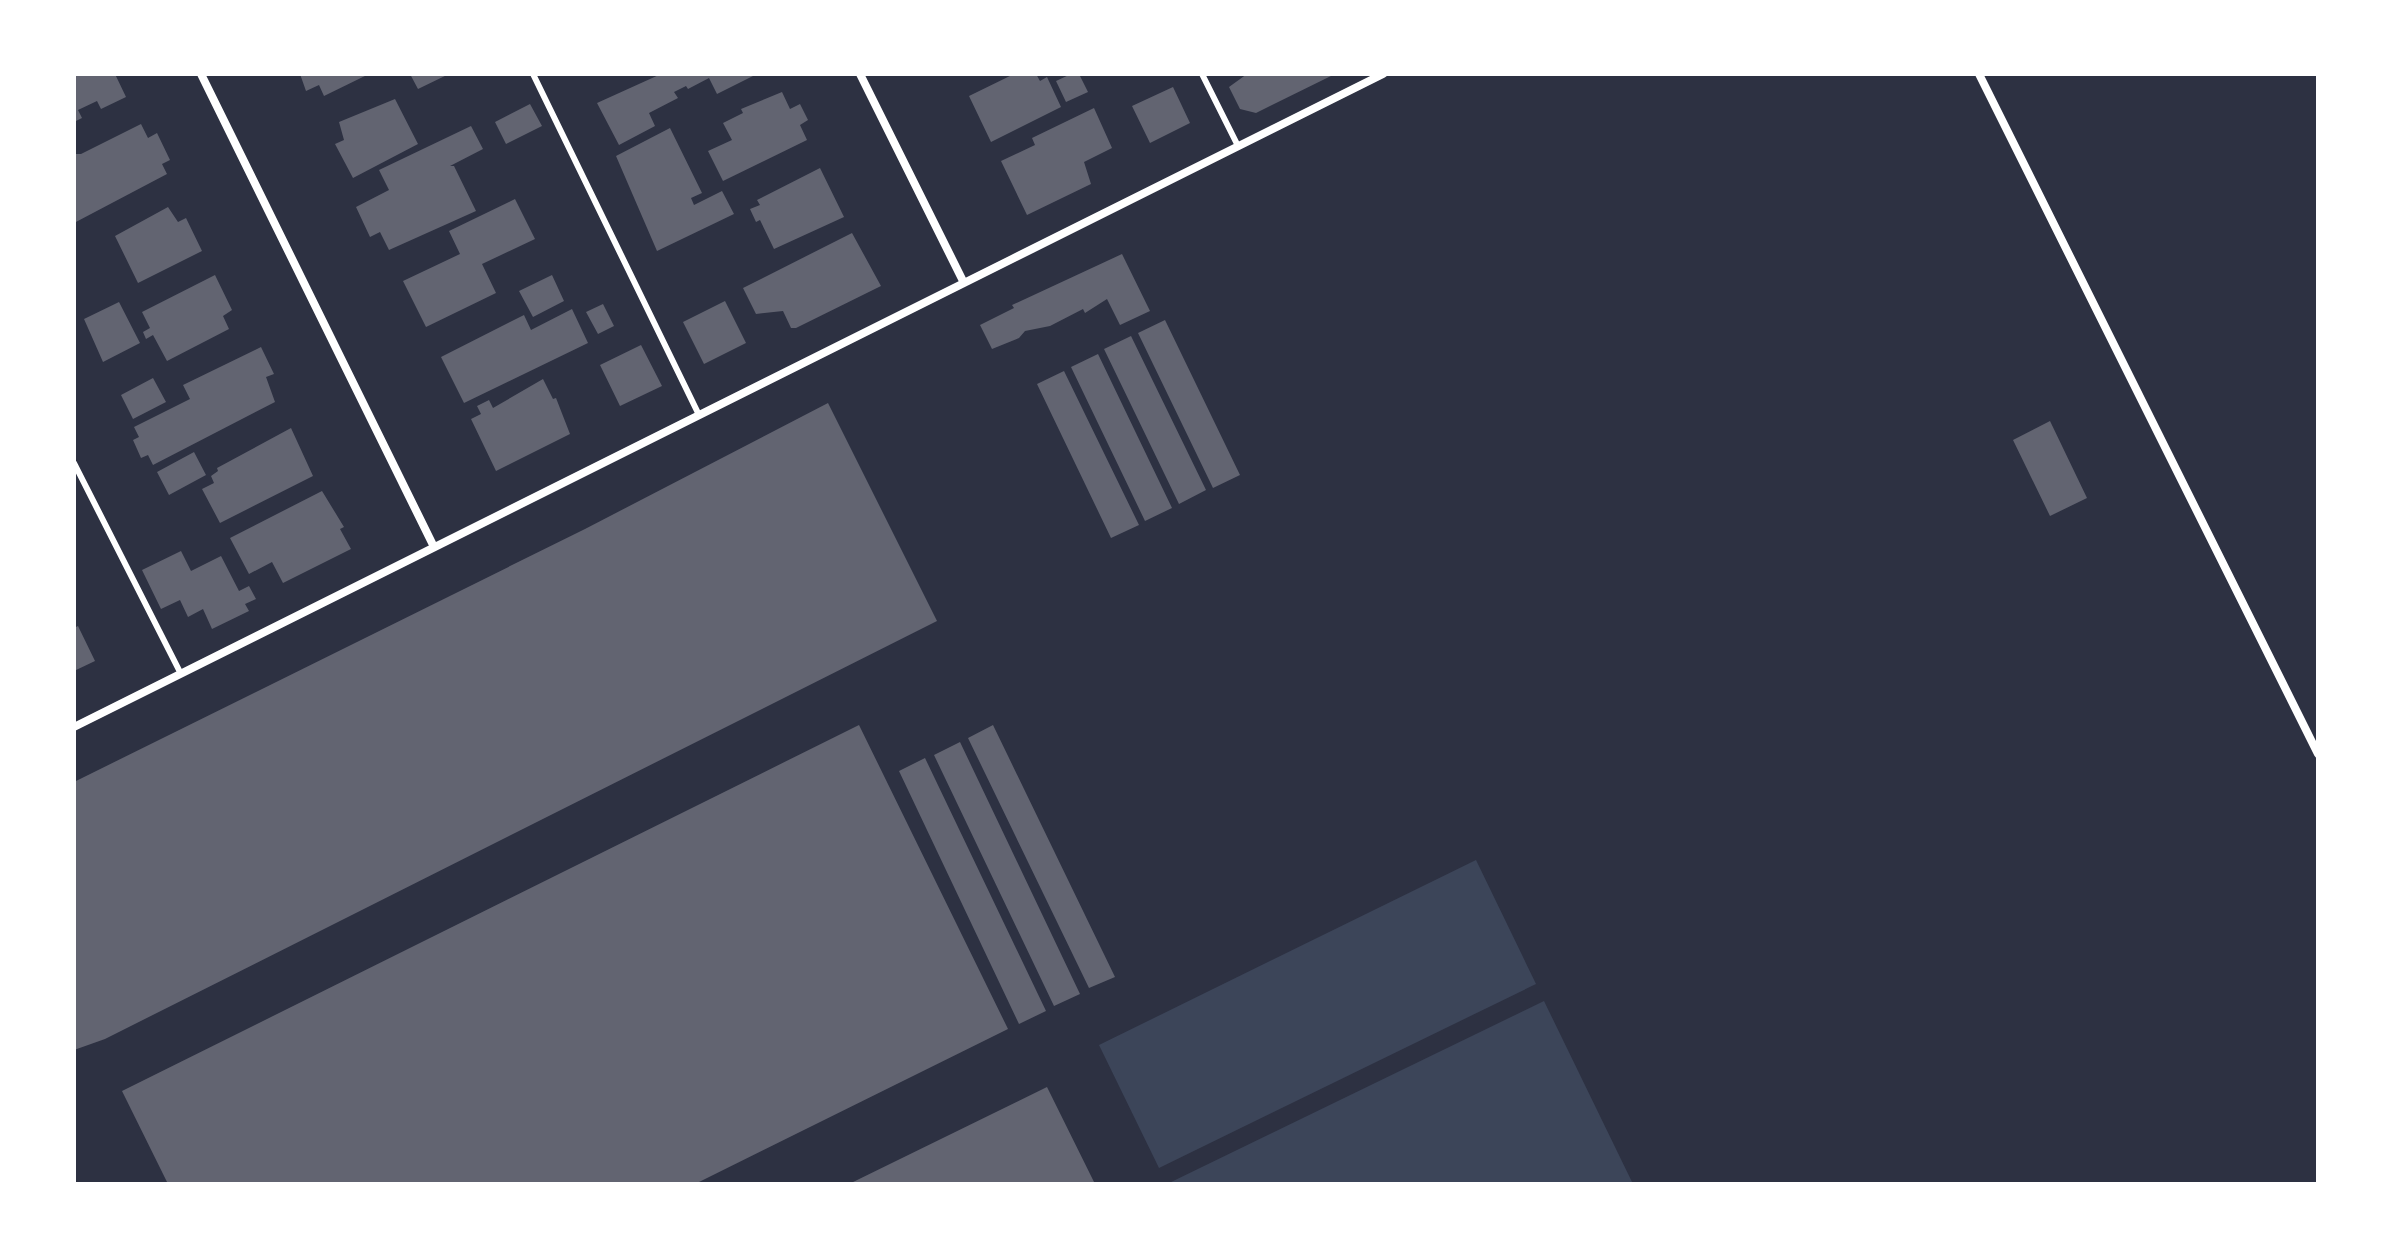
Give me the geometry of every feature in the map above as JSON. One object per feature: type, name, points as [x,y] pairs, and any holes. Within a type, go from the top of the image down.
[{"type":"street","points":[[201,74],[434,547]]},
{"type":"street","points":[[860,74],[964,283]]},
{"type":"street","points":[[74,727],[1383,74]]},
{"type":"street","points":[[1979,74],[2318,754]]},
{"type":"lane","points":[[533,74],[699,415]]},
{"type":"lane","points":[[1202,74],[1238,146]]},
{"type":"lane","points":[[74,463],[181,674]]},
{"type":"shaded area","points":[[1476,860],[1536,984],[1159,1168],[1099,1045]]},
{"type":"shaded area","points":[[1544,1001],[1633,1184],[1167,1184]]},
{"type":"building","points":[[74,74],[115,74],[126,97],[101,109],[97,101],[78,110],[82,118],[74,122]]},
{"type":"building","points":[[300,74],[369,74],[324,96],[319,85],[306,91]]},
{"type":"building","points":[[410,74],[449,74],[418,89]]},
{"type":"building","points":[[661,74],[757,74],[717,94],[709,78],[688,89],[686,86],[674,92],[678,98],[649,113],[655,126],[619,145],[597,103]]},
{"type":"building","points":[[1014,74],[1036,74],[1040,81],[1047,77],[1061,107],[991,142],[969,96]]},
{"type":"building","points":[[1079,74],[1088,92],[1066,102],[1056,81]]},
{"type":"building","points":[[1247,74],[1335,74],[1256,113],[1240,109],[1229,87]]},
{"type":"building","points":[[1173,87],[1190,123],[1150,143],[1132,106]]},
{"type":"building","points":[[782,92],[790,109],[800,104],[808,120],[800,125],[807,140],[723,181],[708,151],[732,140],[723,123],[743,113],[741,109]]},
{"type":"building","points":[[395,99],[418,144],[353,178],[335,144],[344,140],[339,122]]},
{"type":"building","points":[[530,104],[542,126],[506,144],[495,122]]},
{"type":"building","points":[[1094,108],[1112,148],[1084,162],[1091,184],[1027,215],[1001,161],[1035,145],[1032,138]]},
{"type":"building","points":[[141,124],[148,138],[157,133],[170,160],[162,164],[167,174],[74,223],[74,154],[81,154]]},
{"type":"building","points":[[471,126],[483,149],[450,166],[454,166],[476,211],[389,250],[380,232],[370,237],[356,207],[389,190],[379,170]]},
{"type":"building","points":[[670,128],[702,193],[691,198],[694,205],[722,191],[734,214],[657,251],[616,156]]},
{"type":"building","points":[[820,168],[844,217],[774,249],[760,220],[756,222],[750,209],[760,205],[757,200]]},
{"type":"building","points":[[515,199],[535,239],[482,264],[496,293],[426,327],[403,281],[460,254],[449,231]]},
{"type":"building","points":[[168,207],[178,222],[186,218],[202,251],[138,283],[115,236]]},
{"type":"building","points":[[852,233],[881,286],[796,328],[791,328],[783,311],[756,314],[743,288]]},
{"type":"building","points":[[1122,254],[1150,311],[1120,325],[1107,299],[1085,313],[1083,309],[1050,326],[1025,331],[1019,338],[992,349],[980,325],[1014,308],[1012,305]]},
{"type":"building","points":[[215,275],[232,310],[223,316],[229,329],[167,361],[153,335],[146,339],[143,332],[150,328],[142,312]]},
{"type":"building","points":[[552,275],[564,301],[533,317],[519,291]]},
{"type":"building","points":[[725,301],[746,343],[704,364],[683,322]]},
{"type":"building","points":[[119,302],[140,343],[103,362],[84,319]]},
{"type":"building","points":[[603,304],[614,326],[598,334],[586,312]]},
{"type":"building","points":[[572,309],[588,343],[464,403],[441,357],[524,315],[531,330]]},
{"type":"building","points":[[1165,320],[1240,475],[1213,488],[1138,333]]},
{"type":"building","points":[[1131,336],[1206,490],[1179,504],[1104,349]]},
{"type":"building","points":[[641,345],[662,386],[620,406],[600,365]]},
{"type":"building","points":[[261,347],[274,374],[266,377],[275,402],[153,465],[148,455],[141,458],[133,440],[139,437],[134,427],[190,399],[183,385]]},
{"type":"building","points":[[1098,354],[1172,508],[1145,521],[1071,367]]},
{"type":"building","points":[[1064,371],[1139,525],[1111,538],[1037,384]]},
{"type":"building","points":[[153,378],[166,402],[133,419],[121,395]]},
{"type":"building","points":[[543,379],[553,399],[556,398],[570,434],[496,471],[471,419],[481,414],[477,406],[489,400],[493,408]]},
{"type":"building","points":[[828,403],[937,621],[105,1039],[74,1050],[74,782],[585,529]]},
{"type":"building","points":[[2050,421],[2087,498],[2050,516],[2013,440]]},
{"type":"building","points":[[291,428],[313,476],[220,523],[202,489],[214,483],[211,476],[218,471],[217,468]]},
{"type":"building","points":[[194,452],[206,475],[169,495],[157,472]]},
{"type":"building","points":[[322,491],[344,527],[340,529],[351,549],[283,583],[272,562],[249,574],[230,538]]},
{"type":"building","points":[[181,551],[191,571],[221,556],[239,591],[249,586],[256,599],[245,604],[249,611],[212,629],[203,609],[188,617],[180,600],[161,609],[142,570]]},
{"type":"building","points":[[78,626],[95,661],[74,671],[74,628]]},
{"type":"building","points":[[859,725],[1008,1029],[695,1184],[168,1184],[122,1091]]},
{"type":"building","points":[[993,725],[1115,977],[1089,988],[968,738]]},
{"type":"building","points":[[960,742],[1080,994],[1054,1006],[934,755]]},
{"type":"building","points":[[925,758],[1046,1011],[1019,1024],[899,771]]},
{"type":"building","points":[[1047,1087],[1095,1184],[849,1184]]}]
